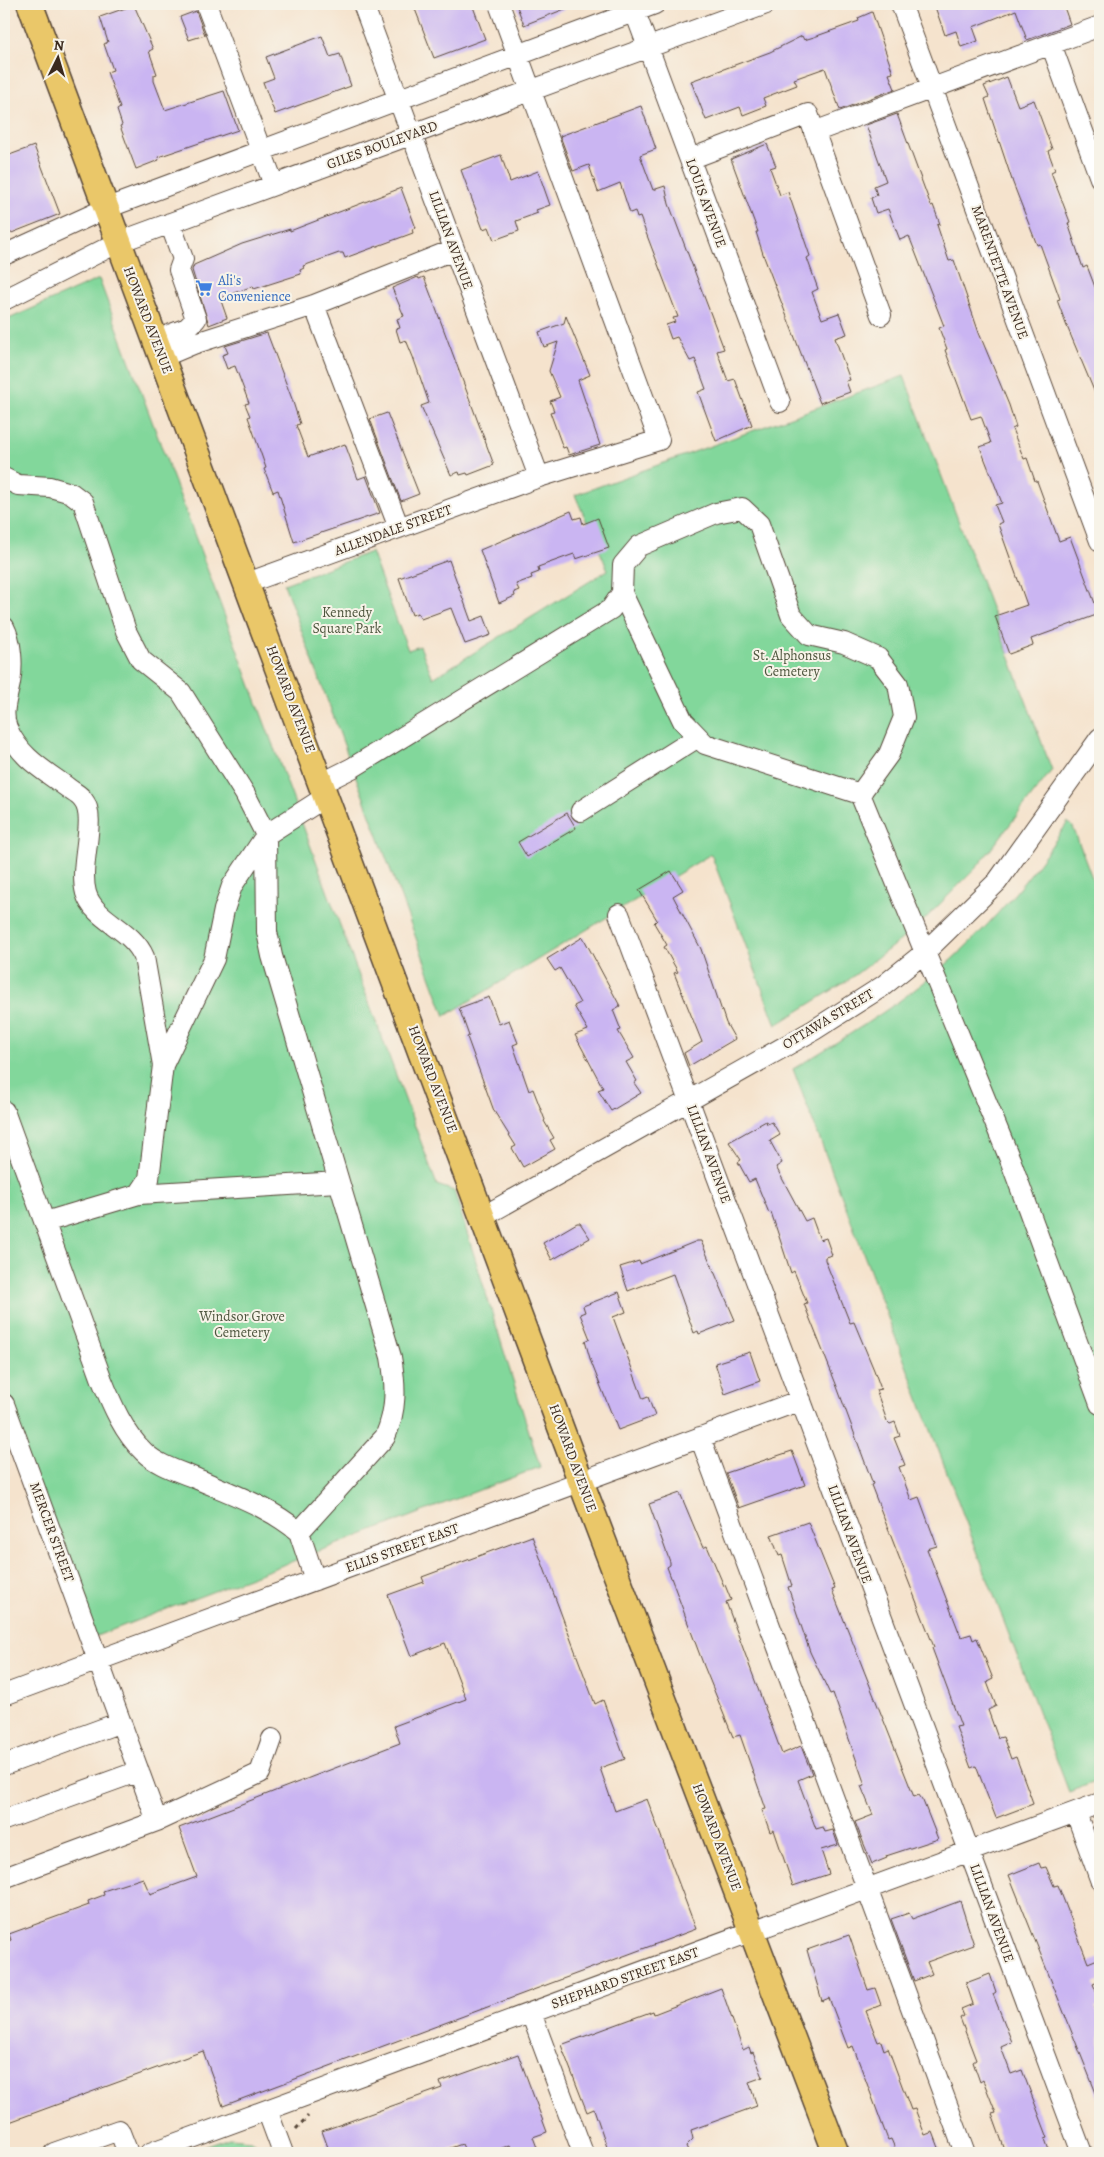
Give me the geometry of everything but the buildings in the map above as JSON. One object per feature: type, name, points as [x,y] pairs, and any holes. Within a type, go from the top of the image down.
[{"type":"main road","name":"HOWARD AVENUE","points":[[30,4],[484,1216],[581,1482],[836,2153]]},
{"type":"street","points":[[206,4],[274,185]]},
{"type":"street","name":"LILLIAN AVENUE","points":[[363,4],[539,477]]},
{"type":"street","points":[[500,4],[531,90]]},
{"type":"street","points":[[4,255],[107,208],[518,55],[634,8],[655,4]]},
{"type":"street","name":"GILES BOULEVARD","points":[[4,300],[119,242],[766,4]]},
{"type":"street","name":"MARENTETTE AVENUE","points":[[901,4],[1095,512],[1100,541]]},
{"type":"street","name":"LOUIS AVENUE","points":[[634,8],[780,402]]},
{"type":"street","points":[[814,132],[1100,26]]},
{"type":"street","points":[[1051,44],[1100,178]]},
{"type":"street","name":"ALLENDALE STREET","points":[[247,583],[539,477],[659,440],[531,90]]},
{"type":"street","points":[[690,159],[808,114],[881,314]]},
{"type":"street","points":[[159,349],[196,320],[179,270],[183,260],[170,223]]},
{"type":"street","points":[[159,349],[194,344],[314,304],[440,254],[455,251]]},
{"type":"street","points":[[314,304],[398,528]]},
{"type":"street","points":[[4,478],[18,485],[57,489],[71,493],[83,502],[126,631],[141,660],[181,692],[245,794],[266,835],[267,932],[272,956],[391,1358],[395,1380],[393,1419],[385,1437],[299,1532]]},
{"type":"street","points":[[742,508],[759,524],[791,615],[809,635],[844,643],[878,658],[898,684],[904,717],[889,754],[860,794],[705,744],[683,721],[622,592],[623,565],[639,546],[716,513],[742,508]]},
{"type":"street","points":[[163,1065],[214,960],[224,910],[232,886],[266,835],[352,768],[611,610],[622,592]]},
{"type":"street","points":[[4,627],[11,657],[4,701],[6,725],[15,745],[35,766],[83,800],[90,813],[83,864],[87,895],[95,908],[139,945],[144,957],[163,1065],[149,1179],[139,1194]]},
{"type":"street","points":[[581,811],[698,737]]},
{"type":"street","name":"OTTAWA STREET","points":[[484,1216],[814,1030],[883,986],[924,953],[997,882],[1100,738]]},
{"type":"street","points":[[860,794],[1011,1162],[1100,1404]]},
{"type":"street","name":"LILLIAN AVENUE","points":[[619,914],[1082,2153]]},
{"type":"street","points":[[4,1111],[112,1405],[127,1430],[145,1453],[167,1466],[279,1516],[299,1532],[315,1580]]},
{"type":"street","points":[[45,1222],[139,1194],[338,1182]]},
{"type":"street","name":"ELLIS STREET EAST","points":[[4,1696],[801,1400]]},
{"type":"street","name":"MERCER STREET","points":[[4,1404],[157,1821]]},
{"type":"street","points":[[700,1437],[964,2153]]},
{"type":"street","points":[[4,1765],[121,1722]]},
{"type":"street","points":[[4,1878],[157,1821],[260,1773],[272,1739]]},
{"type":"street","points":[[4,1820],[139,1772]]},
{"type":"street","name":"SHEPHARD STREET EAST","points":[[150,2153],[1100,1804]]},
{"type":"street","points":[[1076,1812],[1100,1879]]},
{"type":"street","points":[[531,2013],[583,2153]]},
{"type":"street","points":[[267,2110],[283,2153]]},
{"type":"street","points":[[54,2153],[119,2130],[128,2153]]},
{"type":"green space","name":"Windsor Grove Cemetery","points":[[99,279],[437,1185],[454,1191],[540,1467],[91,1638],[4,1394],[4,321]]},
{"type":"green space","name":"St. Alphonsus Cemetery","points":[[904,376],[1052,770],[978,866],[915,929],[847,981],[776,1025],[711,854],[445,1016],[284,584],[371,552],[408,650],[420,646],[433,678],[608,570],[575,495]]},
{"type":"green space","points":[[1068,822],[1073,827],[1100,899],[1100,1780],[1069,1792],[793,1069],[847,1036],[916,989],[971,942],[1023,884]]},
{"type":"green space","points":[[229,2138],[252,2140],[266,2153],[188,2153]]},
{"type":"place","name":"Ali's Convenience","points":[[204,288]]},
{"type":"park label","name":"Kennedy Square Park","points":[[347,620]]}]
